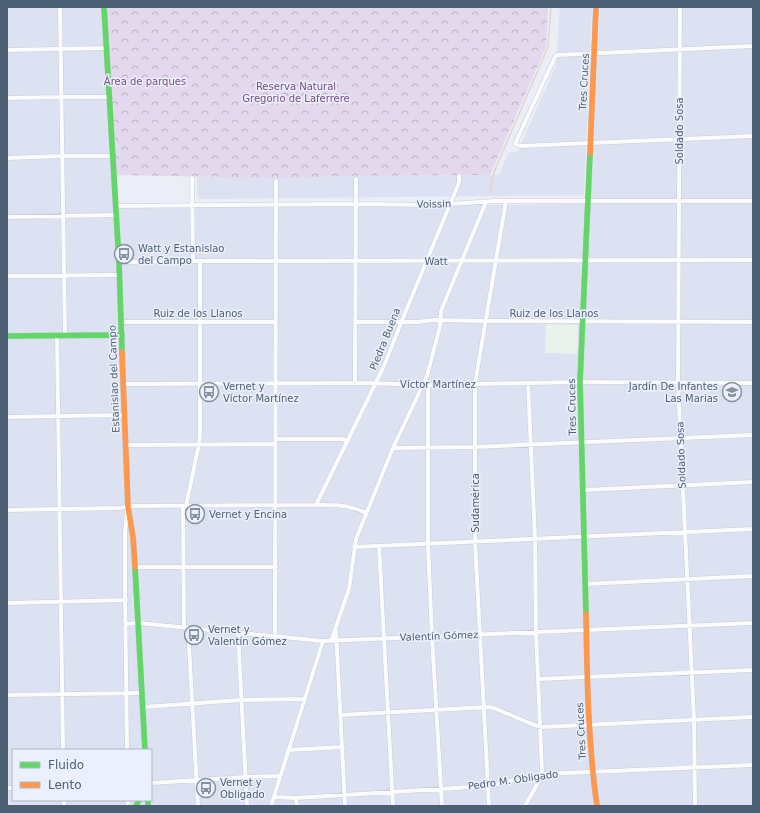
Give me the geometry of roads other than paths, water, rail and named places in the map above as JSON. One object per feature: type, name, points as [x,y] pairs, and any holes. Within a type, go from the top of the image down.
[{"type":"street","points":[[60,7],[65,335]]},
{"type":"street","name":"Estanislao del Campo","points":[[104,7],[119,262],[128,507],[133,537],[145,749]]},
{"type":"street","name":"Tres Cruces","points":[[596,7],[580,382],[581,442],[584,490],[587,677],[592,772],[596,806]]},
{"type":"street","name":"Soldado Sosa","points":[[680,7],[678,384],[694,720],[695,806]]},
{"type":"street","points":[[753,46],[560,54],[555,57],[516,144],[520,146],[590,144],[753,136]]},
{"type":"street","points":[[7,50],[107,48]]},
{"type":"street","points":[[7,98],[110,97]]},
{"type":"street","points":[[7,158],[113,156]]},
{"type":"street","name":"Piedra Buena","points":[[316,505],[377,383],[458,186],[459,176]]},
{"type":"street","points":[[192,178],[193,261]]},
{"type":"street","points":[[355,383],[356,179]]},
{"type":"street","points":[[275,636],[276,181]]},
{"type":"street","name":"Voissin","points":[[116,206],[450,204],[506,201],[753,201]]},
{"type":"street","name":"Sudamérica","points":[[489,806],[475,542],[475,384],[506,201]]},
{"type":"street","points":[[331,640],[349,589],[356,539],[394,448],[423,385],[430,363],[441,311],[486,202]]},
{"type":"street","points":[[7,217],[116,215]]},
{"type":"street","name":"Watt","points":[[119,262],[753,260]]},
{"type":"street","points":[[198,806],[183,567],[185,506],[199,444],[200,261]]},
{"type":"street","points":[[7,276],[119,275]]},
{"type":"street","name":"Ruiz de los Llanos","points":[[356,322],[440,320],[486,322],[753,322]]},
{"type":"street","name":"Ruiz de los Llanos","points":[[121,322],[276,322]]},
{"type":"street","points":[[57,335],[63,749]]},
{"type":"street","points":[[7,336],[122,335]]},
{"type":"street","name":"Víctor Martínez","points":[[124,384],[377,383],[428,385],[580,382],[678,384],[753,383]]},
{"type":"street","points":[[525,806],[542,774],[536,632],[535,539],[528,383]]},
{"type":"street","points":[[428,385],[428,544],[442,806]]},
{"type":"street","points":[[7,417],[124,415]]},
{"type":"street","points":[[394,448],[531,445],[753,435]]},
{"type":"street","points":[[125,445],[343,439],[348,441]]},
{"type":"street","points":[[584,490],[753,482]]},
{"type":"street","points":[[7,510],[133,506],[346,505],[366,514]]},
{"type":"street","points":[[127,749],[125,533],[128,507]]},
{"type":"street","points":[[354,547],[753,529]]},
{"type":"street","points":[[379,546],[393,806]]},
{"type":"street","points":[[135,567],[276,567]]},
{"type":"street","points":[[586,584],[753,576]]},
{"type":"street","points":[[7,602],[126,600]]},
{"type":"street","name":"Valentín Gómez","points":[[126,624],[138,623],[186,627],[324,641],[753,623]]},
{"type":"street","points":[[336,629],[345,806]]},
{"type":"street","points":[[238,633],[247,806]]},
{"type":"street","points":[[271,806],[324,641]]},
{"type":"street","points":[[538,679],[753,670]]},
{"type":"street","points":[[7,695],[142,693]]},
{"type":"street","points":[[143,707],[241,700],[305,699]]},
{"type":"street","points":[[341,716],[484,707],[494,708],[540,726],[753,717]]},
{"type":"street","points":[[288,750],[343,747]]},
{"type":"street","name":"Pedro M. Obligado","points":[[274,797],[296,798],[488,786],[542,774],[753,765]]},
{"type":"street","points":[[152,783],[280,776]]},
{"type":"street","points":[[296,798],[296,806]]},
{"type":"waterway","points":[[490,192],[494,172],[548,47],[551,7]]},
{"type":"place","name":"Watt y Estanislao del Campo","points":[[124,254]]},
{"type":"place","name":"Vernet y Víctor Martínez","points":[[209,392]]},
{"type":"place","name":"Jardín De Infantes Las Marias","points":[[732,392]]},
{"type":"place","name":"Vernet y Encina","points":[[195,514]]},
{"type":"place","name":"Vernet y Valentín Gómez","points":[[194,635]]},
{"type":"place","name":"Vernet y Obligado","points":[[206,788]]},
{"type":"park label","name":"Área de parques","points":[[145,81]]},
{"type":"park label","name":"Reserva Natural Gregorio de Laferrère","points":[[296,92]]}]
